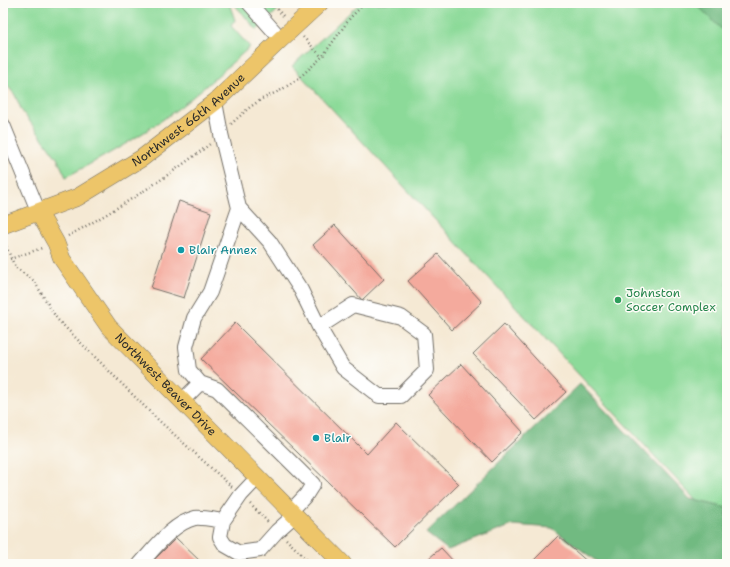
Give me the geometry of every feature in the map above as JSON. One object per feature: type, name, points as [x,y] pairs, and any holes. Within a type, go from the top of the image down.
[{"type":"main road","name":"Northwest 66th Avenue","points":[[39,213],[78,197],[142,158],[215,102],[320,3]]},
{"type":"main road","points":[[3,225],[39,213]]},
{"type":"main road","name":"Northwest Beaver Drive","points":[[39,213],[56,243],[62,259],[109,327],[343,564]]},
{"type":"street","points":[[249,3],[281,39]]},
{"type":"street","points":[[215,102],[238,208],[270,242],[301,290],[319,327],[343,368],[378,396],[401,396],[427,370],[424,334],[401,317],[353,305],[319,327]]},
{"type":"street","points":[[3,125],[39,213]]},
{"type":"street","points":[[238,208],[210,292],[194,318],[186,347],[189,370],[200,382],[217,389],[313,484],[293,513],[260,550],[239,553],[226,545],[220,537],[223,521],[241,495],[258,478]]},
{"type":"street","points":[[182,401],[200,382]]},
{"type":"street","points":[[140,564],[171,531],[180,525],[195,518],[223,521]]},
{"type":"path","points":[[10,259],[56,243],[99,219],[171,173],[210,144],[250,107],[262,99],[282,90],[298,79],[322,57],[350,18],[366,3]]},
{"type":"path","points":[[3,239],[10,259],[15,267],[34,280],[57,319],[154,416],[241,495],[311,564]]},
{"type":"green space","points":[[3,3],[229,3],[235,20],[231,26],[250,47],[182,106],[125,144],[66,177],[57,158],[22,111],[15,95],[3,80]]},
{"type":"green space","points":[[233,3],[285,3],[257,30]]},
{"type":"green space","name":"Johnston Soccer Complex","points":[[360,3],[727,3],[727,534],[292,66]]},
{"type":"green space","points":[[695,3],[727,3],[727,32],[722,30]]},
{"type":"green space","points":[[580,384],[690,499],[727,508],[727,564],[600,564],[552,528],[513,525],[448,550],[426,533]]},
{"type":"building","name":"Blair Annex","points":[[179,201],[211,212],[184,298],[151,288]]},
{"type":"building","points":[[335,225],[384,279],[362,300],[313,245]]},
{"type":"building","points":[[438,254],[482,302],[452,330],[408,281]]},
{"type":"building","name":"Blair","points":[[235,323],[367,454],[396,422],[459,484],[395,547],[201,359]]},
{"type":"building","points":[[504,324],[566,392],[536,420],[473,354]]},
{"type":"building","points":[[461,364],[523,432],[492,462],[428,395]]},
{"type":"building","points":[[558,536],[590,564],[536,564],[533,561]]},
{"type":"building","points":[[176,538],[203,564],[150,564]]},
{"type":"building","points":[[441,548],[456,564],[422,564]]},
{"type":"place","name":"Blair Annex","points":[[181,250]]},
{"type":"place","name":"Johnston Soccer Complex","points":[[618,300]]},
{"type":"place","name":"Blair","points":[[316,438]]}]
